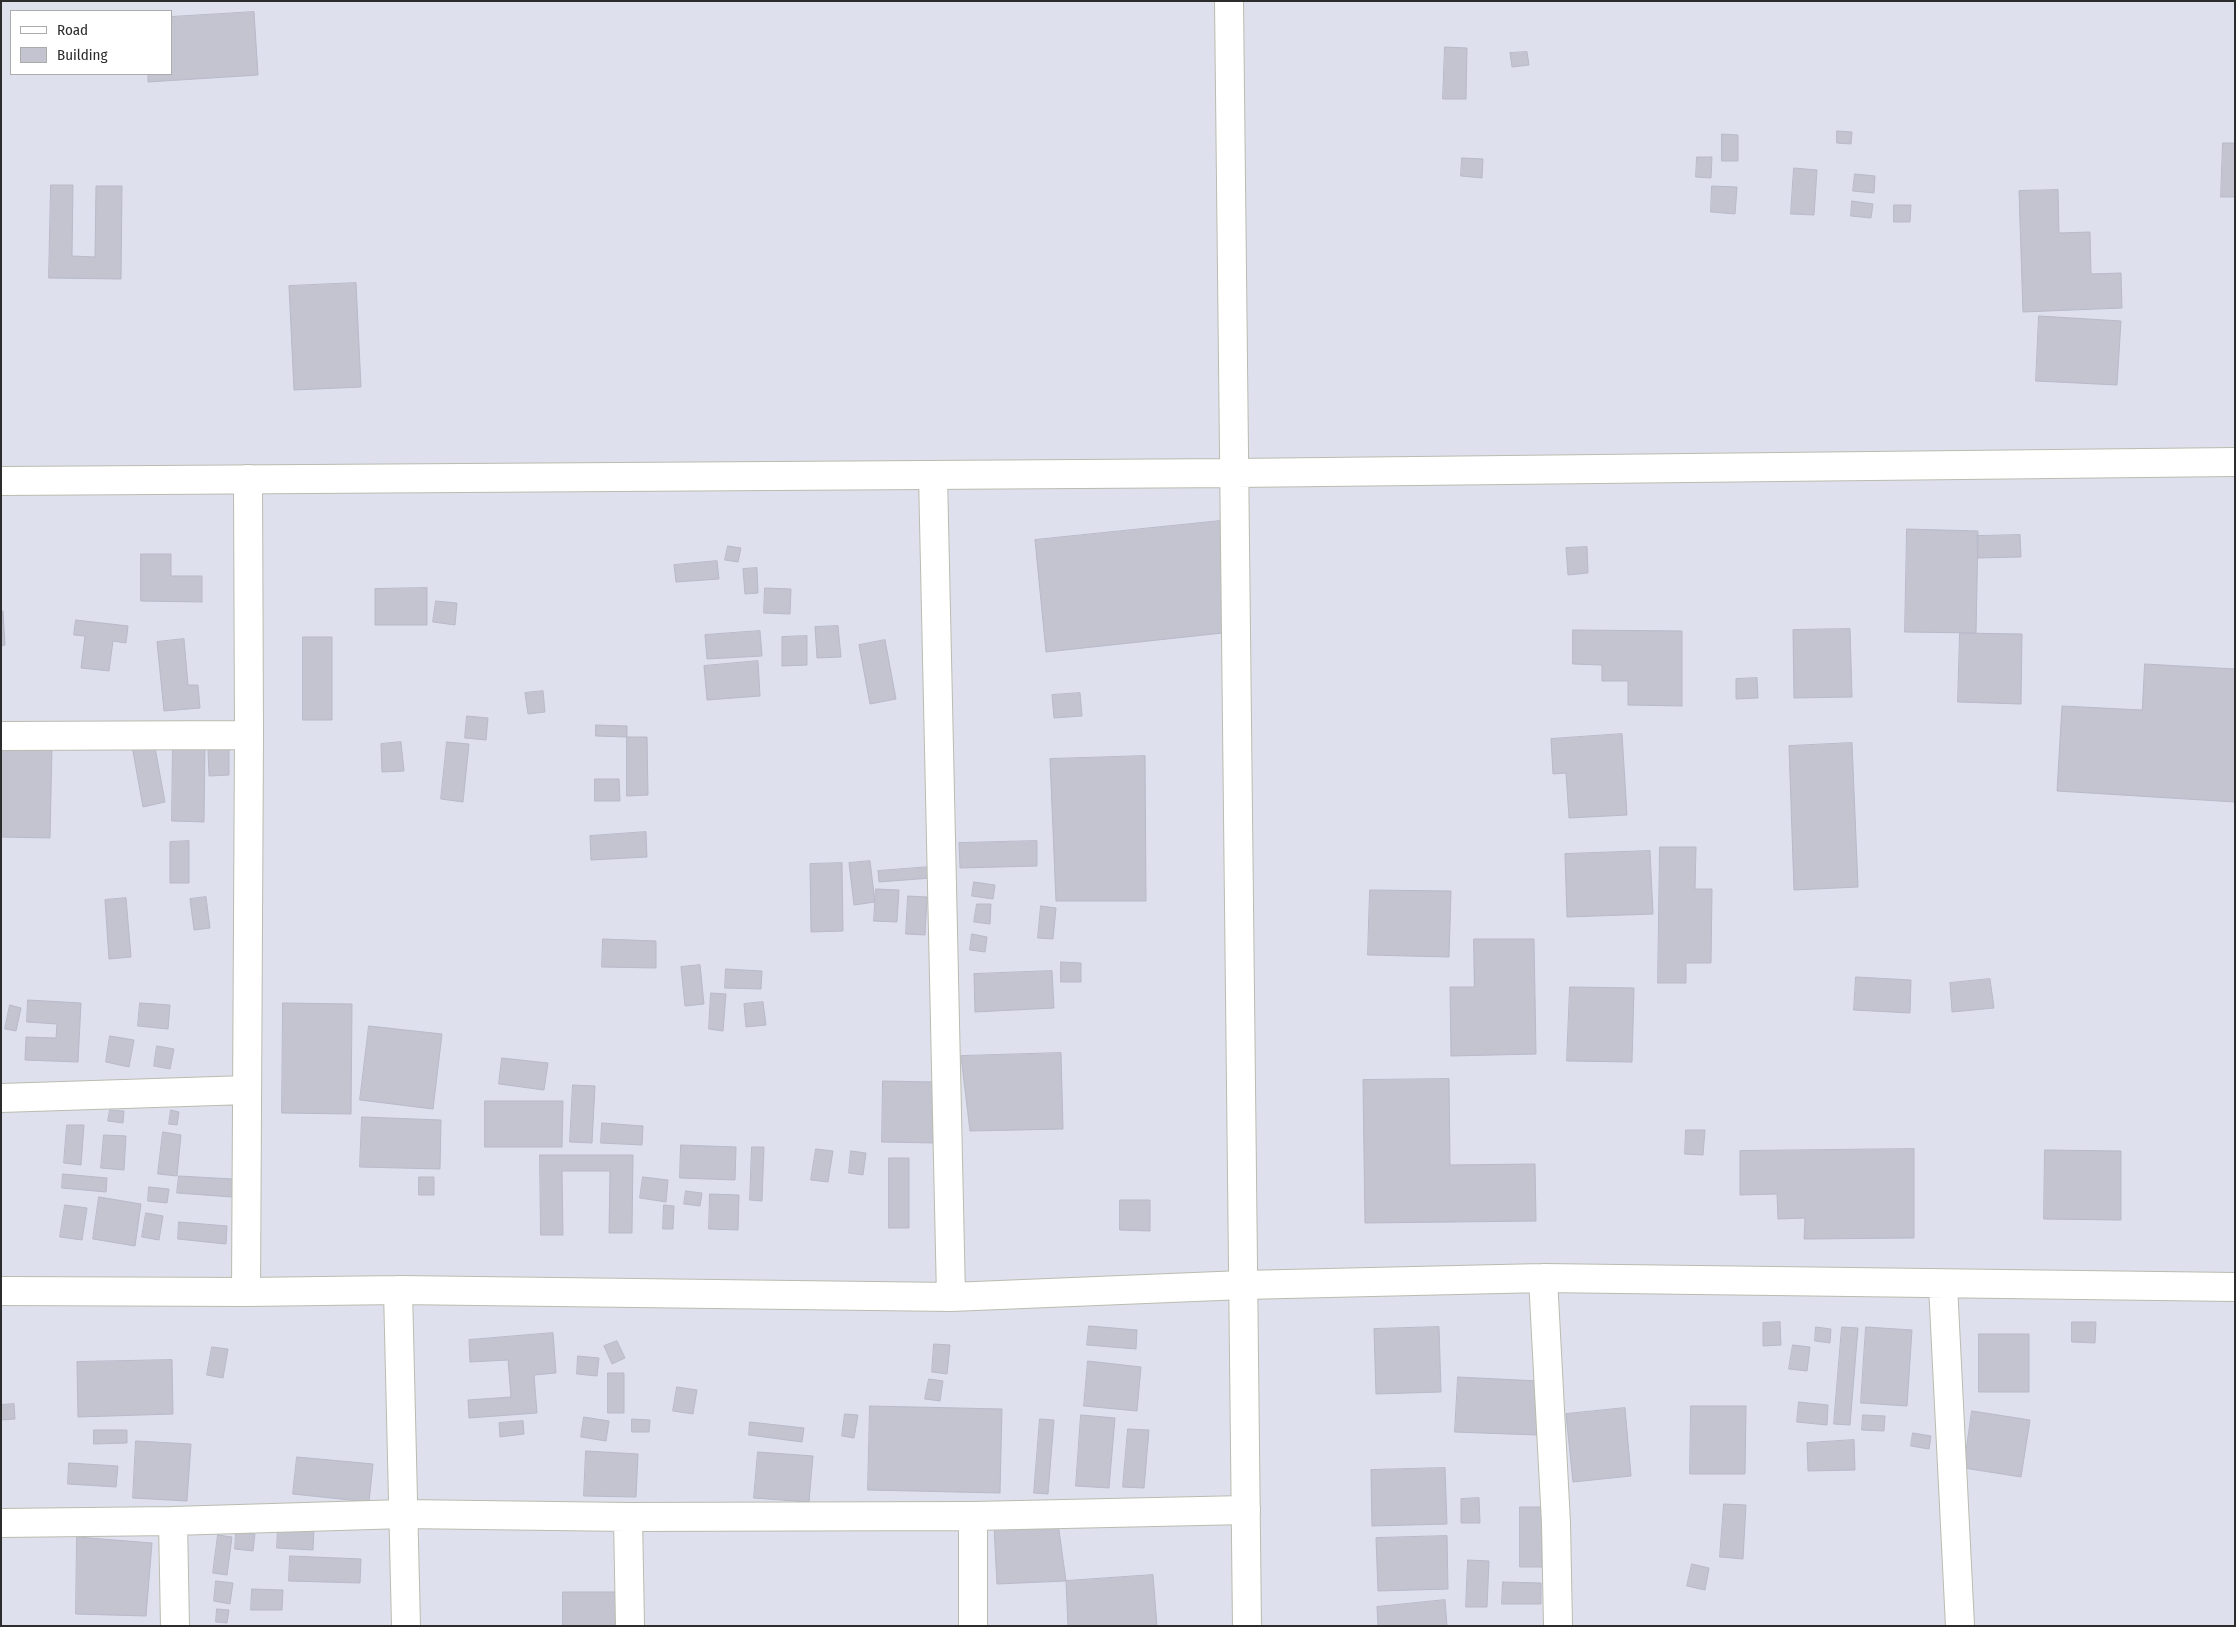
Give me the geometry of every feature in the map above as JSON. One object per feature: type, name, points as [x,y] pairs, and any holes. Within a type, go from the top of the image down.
[{"type":"street","points":[[1229,1],[1247,1626]]},
{"type":"street","points":[[1,481],[1234,473],[2235,462]]},
{"type":"street","points":[[933,474],[950,1297]]},
{"type":"street","points":[[246,1292],[249,735],[248,479]]},
{"type":"street","points":[[1,736],[249,735]]},
{"type":"street","points":[[1,1098],[247,1090]]},
{"type":"street","points":[[1543,1278],[1556,1523],[1558,1626]]},
{"type":"street","points":[[1,1291],[246,1292],[398,1290],[950,1297],[1244,1285],[1543,1278],[1943,1285],[2235,1287]]},
{"type":"street","points":[[1943,1285],[1960,1626]]},
{"type":"street","points":[[398,1290],[406,1626]]},
{"type":"street","points":[[1,1523],[173,1521],[404,1514],[628,1517],[973,1516],[1246,1510]]},
{"type":"street","points":[[973,1516],[973,1626]]},
{"type":"street","points":[[628,1517],[630,1626]]},
{"type":"street","points":[[173,1521],[174,1626]]},
{"type":"building","points":[[254,12],[258,75],[148,82],[148,75],[172,75],[172,17]]},
{"type":"building","points":[[1445,47],[1467,48],[1466,99],[1443,99]]},
{"type":"building","points":[[1527,52],[1529,65],[1512,67],[1510,53]]},
{"type":"building","points":[[1837,131],[1852,132],[1851,144],[1837,143]]},
{"type":"building","points":[[1722,134],[1738,135],[1738,161],[1722,161]]},
{"type":"building","points":[[2223,143],[2235,143],[2235,197],[2221,197]]},
{"type":"building","points":[[1697,157],[1712,157],[1711,178],[1696,177]]},
{"type":"building","points":[[1462,158],[1483,159],[1482,178],[1461,176]]},
{"type":"building","points":[[1794,168],[1817,170],[1814,215],[1791,214]]},
{"type":"building","points":[[1855,174],[1875,176],[1874,193],[1853,191]]},
{"type":"building","points":[[51,185],[73,185],[72,256],[95,257],[96,186],[122,186],[121,279],[49,278]]},
{"type":"building","points":[[1712,186],[1737,187],[1735,214],[1711,212]]},
{"type":"building","points":[[2058,190],[2059,233],[2090,232],[2091,274],[2121,273],[2122,308],[2023,312],[2019,191]]},
{"type":"building","points":[[1852,201],[1873,204],[1871,218],[1851,216]]},
{"type":"building","points":[[1894,205],[1911,205],[1910,222],[1894,222]]},
{"type":"building","points":[[356,283],[361,387],[294,390],[289,286]]},
{"type":"building","points":[[2039,316],[2121,321],[2117,385],[2036,381]]},
{"type":"building","points":[[1220,521],[1232,632],[1046,652],[1035,540]]},
{"type":"building","points":[[1907,529],[1978,531],[1976,633],[1905,632]]},
{"type":"building","points":[[2020,535],[2021,557],[1978,558],[1977,536]]},
{"type":"building","points":[[728,546],[741,548],[738,562],[725,560]]},
{"type":"building","points":[[1587,547],[1588,573],[1568,575],[1566,548]]},
{"type":"building","points":[[141,554],[171,554],[171,576],[202,576],[202,602],[141,601]]},
{"type":"building","points":[[717,561],[719,579],[676,582],[674,565]]},
{"type":"building","points":[[757,568],[758,593],[745,594],[743,569]]},
{"type":"building","points":[[427,588],[427,625],[375,625],[375,589]]},
{"type":"building","points":[[765,588],[791,589],[790,614],[764,613]]},
{"type":"building","points":[[436,601],[457,603],[455,625],[433,622]]},
{"type":"building","points":[[1,611],[3,611],[5,645],[1,646]]},
{"type":"building","points":[[76,620],[128,626],[126,643],[113,641],[109,671],[81,668],[85,636],[74,635]]},
{"type":"building","points":[[838,626],[841,657],[817,658],[815,627]]},
{"type":"building","points":[[1850,629],[1852,697],[1794,698],[1793,630]]},
{"type":"building","points":[[1573,630],[1682,631],[1682,706],[1628,705],[1628,681],[1602,681],[1602,665],[1573,664]]},
{"type":"building","points":[[760,631],[762,656],[707,659],[705,635]]},
{"type":"building","points":[[1960,633],[2022,634],[2021,704],[1958,702]]},
{"type":"building","points":[[807,636],[807,665],[782,666],[782,637]]},
{"type":"building","points":[[303,637],[332,637],[332,720],[303,720]]},
{"type":"building","points":[[184,639],[188,685],[198,685],[200,708],[164,711],[157,642]]},
{"type":"building","points":[[885,640],[896,699],[870,704],[859,645]]},
{"type":"building","points":[[758,661],[760,696],[707,700],[704,666]]},
{"type":"building","points":[[2145,664],[2235,669],[2235,802],[2057,791],[2062,706],[2142,710]]},
{"type":"building","points":[[1757,678],[1758,698],[1736,699],[1736,679]]},
{"type":"building","points":[[543,691],[545,712],[528,714],[525,693]]},
{"type":"building","points":[[1080,693],[1082,716],[1054,718],[1052,695]]},
{"type":"building","points":[[467,716],[488,718],[486,740],[465,738]]},
{"type":"building","points":[[596,725],[627,726],[627,737],[596,736]]},
{"type":"building","points":[[1622,734],[1627,815],[1569,818],[1566,773],[1553,774],[1551,739]]},
{"type":"building","points":[[627,737],[647,737],[648,795],[627,796]]},
{"type":"building","points":[[173,741],[205,741],[204,822],[172,821]]},
{"type":"building","points":[[154,742],[165,802],[143,807],[132,746]]},
{"type":"building","points":[[401,742],[404,771],[382,772],[381,744]]},
{"type":"building","points":[[447,742],[469,744],[463,802],[441,799]]},
{"type":"building","points":[[1852,743],[1858,887],[1794,890],[1789,746]]},
{"type":"building","points":[[1,746],[52,747],[50,838],[1,837]]},
{"type":"building","points":[[229,749],[229,775],[209,776],[208,750]]},
{"type":"building","points":[[1145,756],[1146,901],[1056,901],[1050,759]]},
{"type":"building","points":[[595,779],[619,779],[620,801],[595,801]]},
{"type":"building","points":[[646,832],[647,857],[591,860],[590,836]]},
{"type":"building","points":[[189,841],[189,883],[170,883],[170,842]]},
{"type":"building","points":[[1037,841],[1037,866],[960,868],[959,843]]},
{"type":"building","points":[[1660,847],[1696,847],[1695,889],[1712,889],[1711,963],[1686,963],[1686,983],[1658,983]]},
{"type":"building","points":[[1650,851],[1653,914],[1567,917],[1565,854]]},
{"type":"building","points":[[870,861],[875,902],[854,905],[849,863]]},
{"type":"building","points":[[842,863],[843,931],[811,932],[810,864]]},
{"type":"building","points":[[930,867],[931,878],[879,882],[878,871]]},
{"type":"building","points":[[974,882],[995,885],[993,899],[972,896]]},
{"type":"building","points":[[876,889],[899,890],[897,922],[874,921]]},
{"type":"building","points":[[1370,890],[1451,891],[1449,957],[1368,955]]},
{"type":"building","points":[[908,896],[927,897],[925,935],[906,934]]},
{"type":"building","points":[[206,897],[210,928],[194,930],[190,899]]},
{"type":"building","points":[[126,898],[131,957],[109,959],[105,900]]},
{"type":"building","points":[[977,904],[991,904],[990,924],[974,922]]},
{"type":"building","points":[[1041,906],[1056,908],[1053,939],[1038,938]]},
{"type":"building","points":[[972,934],[987,937],[985,952],[970,950]]},
{"type":"building","points":[[603,939],[656,941],[656,968],[602,967]]},
{"type":"building","points":[[1474,939],[1534,939],[1536,1054],[1451,1056],[1450,987],[1474,987]]},
{"type":"building","points":[[1061,962],[1081,963],[1081,982],[1061,982]]},
{"type":"building","points":[[700,965],[704,1004],[685,1006],[681,967]]},
{"type":"building","points":[[726,969],[762,971],[761,989],[725,988]]},
{"type":"building","points":[[1052,971],[1054,1008],[975,1012],[974,974]]},
{"type":"building","points":[[1856,977],[1911,980],[1910,1013],[1854,1010]]},
{"type":"building","points":[[1990,979],[1994,1008],[1952,1012],[1950,983]]},
{"type":"building","points":[[1570,987],[1634,988],[1632,1062],[1567,1061]]},
{"type":"building","points":[[711,993],[726,994],[723,1031],[709,1029]]},
{"type":"building","points":[[28,1000],[81,1003],[78,1062],[25,1060],[26,1037],[56,1038],[57,1024],[27,1022]]},
{"type":"building","points":[[763,1002],[766,1025],[746,1027],[744,1004]]},
{"type":"building","points":[[140,1003],[170,1005],[168,1029],[138,1026]]},
{"type":"building","points":[[283,1003],[352,1004],[351,1114],[282,1113]]},
{"type":"building","points":[[10,1005],[21,1008],[16,1031],[5,1029]]},
{"type":"building","points":[[369,1026],[442,1034],[433,1109],[360,1100]]},
{"type":"building","points":[[110,1036],[134,1040],[129,1067],[106,1062]]},
{"type":"building","points":[[157,1046],[174,1049],[170,1069],[154,1066]]},
{"type":"building","points":[[1061,1053],[1063,1129],[970,1131],[961,1056]]},
{"type":"building","points":[[502,1058],[548,1063],[544,1090],[499,1084]]},
{"type":"building","points":[[1449,1079],[1450,1165],[1535,1164],[1536,1221],[1365,1223],[1363,1080]]},
{"type":"building","points":[[883,1081],[935,1082],[934,1143],[882,1142]]},
{"type":"building","points":[[573,1085],[595,1086],[592,1143],[570,1142]]},
{"type":"building","points":[[485,1101],[563,1101],[562,1147],[485,1147]]},
{"type":"building","points":[[110,1110],[124,1111],[123,1123],[108,1121]]},
{"type":"building","points":[[171,1110],[179,1112],[177,1125],[169,1124]]},
{"type":"building","points":[[362,1117],[441,1120],[440,1169],[360,1167]]},
{"type":"building","points":[[602,1123],[643,1126],[642,1145],[601,1143]]},
{"type":"building","points":[[67,1125],[84,1125],[81,1165],[64,1163]]},
{"type":"building","points":[[1686,1130],[1705,1130],[1703,1155],[1685,1154]]},
{"type":"building","points":[[163,1132],[181,1135],[177,1176],[158,1174]]},
{"type":"building","points":[[104,1135],[126,1136],[124,1170],[101,1168]]},
{"type":"building","points":[[681,1145],[736,1147],[735,1180],[680,1178]]},
{"type":"building","points":[[752,1147],[764,1147],[762,1201],[750,1200]]},
{"type":"building","points":[[816,1149],[833,1151],[828,1182],[811,1180]]},
{"type":"building","points":[[1914,1149],[1914,1238],[1804,1239],[1805,1218],[1778,1219],[1777,1194],[1740,1195],[1740,1151]]},
{"type":"building","points":[[2045,1150],[2121,1151],[2121,1220],[2044,1219]]},
{"type":"building","points":[[851,1151],[866,1153],[863,1175],[849,1173]]},
{"type":"building","points":[[540,1155],[633,1155],[632,1233],[609,1233],[610,1171],[562,1171],[563,1235],[541,1235]]},
{"type":"building","points":[[889,1158],[909,1158],[909,1228],[889,1228]]},
{"type":"building","points":[[63,1174],[107,1178],[106,1192],[62,1188]]},
{"type":"building","points":[[179,1176],[233,1179],[232,1197],[177,1193]]},
{"type":"building","points":[[419,1177],[434,1177],[434,1195],[419,1195]]},
{"type":"building","points":[[643,1177],[668,1180],[666,1202],[640,1198]]},
{"type":"building","points":[[149,1187],[169,1189],[167,1203],[148,1201]]},
{"type":"building","points":[[686,1191],[702,1193],[700,1206],[684,1204]]},
{"type":"building","points":[[710,1194],[739,1195],[738,1230],[709,1229]]},
{"type":"building","points":[[99,1197],[141,1204],[135,1246],[93,1239]]},
{"type":"building","points":[[1120,1200],[1150,1200],[1150,1231],[1120,1230]]},
{"type":"building","points":[[65,1205],[87,1208],[82,1240],[60,1237]]},
{"type":"building","points":[[664,1205],[674,1206],[673,1229],[663,1229]]},
{"type":"building","points":[[146,1213],[163,1216],[159,1240],[142,1237]]},
{"type":"building","points":[[179,1222],[227,1226],[226,1244],[178,1239]]},
{"type":"building","points":[[1780,1322],[1781,1345],[1763,1346],[1763,1323]]},
{"type":"building","points":[[2072,1322],[2096,1322],[2095,1343],[2072,1342]]},
{"type":"building","points":[[1089,1326],[1137,1330],[1136,1349],[1087,1345]]},
{"type":"building","points":[[1439,1327],[1441,1392],[1376,1394],[1374,1329]]},
{"type":"building","points":[[1816,1327],[1831,1329],[1830,1343],[1815,1341]]},
{"type":"building","points":[[1842,1327],[1858,1328],[1850,1425],[1834,1424]]},
{"type":"building","points":[[1866,1327],[1912,1330],[1907,1406],[1861,1403]]},
{"type":"building","points":[[553,1333],[556,1373],[534,1375],[537,1413],[469,1418],[468,1400],[511,1397],[508,1360],[470,1362],[469,1340]]},
{"type":"building","points":[[1979,1334],[2029,1334],[2029,1392],[1979,1392]]},
{"type":"building","points":[[617,1341],[625,1358],[612,1364],[604,1346]]},
{"type":"building","points":[[934,1344],[950,1345],[947,1374],[932,1372]]},
{"type":"building","points":[[1793,1345],[1810,1347],[1807,1371],[1789,1369]]},
{"type":"building","points":[[212,1347],[228,1349],[223,1378],[207,1375]]},
{"type":"building","points":[[578,1356],[599,1358],[597,1376],[577,1374]]},
{"type":"building","points":[[172,1360],[173,1414],[78,1417],[77,1362]]},
{"type":"building","points":[[1088,1361],[1141,1367],[1137,1411],[1084,1406]]},
{"type":"building","points":[[608,1373],[624,1373],[624,1413],[608,1413]]},
{"type":"building","points":[[1458,1377],[1539,1381],[1537,1435],[1455,1432]]},
{"type":"building","points":[[929,1379],[943,1381],[940,1401],[925,1399]]},
{"type":"building","points":[[677,1387],[697,1390],[693,1414],[673,1411]]},
{"type":"building","points":[[1799,1402],[1828,1405],[1827,1425],[1797,1422]]},
{"type":"building","points":[[14,1404],[15,1419],[1,1420],[1,1405]]},
{"type":"building","points":[[870,1406],[1002,1409],[1000,1493],[868,1490]]},
{"type":"building","points":[[1691,1406],[1746,1406],[1745,1474],[1690,1474]]},
{"type":"building","points":[[1625,1408],[1631,1476],[1573,1482],[1566,1414]]},
{"type":"building","points":[[1972,1411],[2030,1420],[2021,1477],[1964,1468]]},
{"type":"building","points":[[845,1414],[858,1415],[854,1438],[842,1436]]},
{"type":"building","points":[[1081,1415],[1115,1418],[1109,1488],[1076,1486]]},
{"type":"building","points":[[1863,1415],[1885,1416],[1884,1431],[1862,1430]]},
{"type":"building","points":[[584,1417],[609,1421],[606,1441],[581,1437]]},
{"type":"building","points":[[632,1419],[650,1420],[649,1432],[632,1432]]},
{"type":"building","points":[[1040,1419],[1054,1420],[1048,1494],[1034,1493]]},
{"type":"building","points":[[523,1421],[524,1434],[500,1437],[499,1423]]},
{"type":"building","points":[[750,1422],[804,1428],[802,1442],[749,1435]]},
{"type":"building","points":[[1128,1429],[1149,1430],[1144,1488],[1123,1487]]},
{"type":"building","points":[[94,1430],[127,1430],[127,1443],[94,1444]]},
{"type":"building","points":[[1913,1433],[1931,1436],[1929,1449],[1911,1446]]},
{"type":"building","points":[[1854,1440],[1855,1470],[1808,1471],[1807,1443]]},
{"type":"building","points":[[136,1441],[191,1444],[187,1501],[133,1498]]},
{"type":"building","points":[[586,1451],[638,1454],[636,1497],[584,1496]]},
{"type":"building","points":[[758,1452],[813,1456],[809,1502],[754,1498]]},
{"type":"building","points":[[297,1457],[373,1464],[369,1502],[293,1494]]},
{"type":"building","points":[[69,1463],[118,1466],[116,1487],[68,1484]]},
{"type":"building","points":[[1445,1468],[1447,1524],[1372,1526],[1371,1470]]},
{"type":"building","points":[[1479,1498],[1480,1523],[1461,1523],[1461,1499]]},
{"type":"building","points":[[1724,1504],[1746,1505],[1743,1559],[1720,1557]]},
{"type":"building","points":[[1520,1507],[1542,1507],[1542,1567],[1520,1567]]},
{"type":"building","points":[[1058,1523],[1066,1581],[997,1584],[994,1526]]},
{"type":"building","points":[[278,1527],[314,1529],[313,1550],[277,1548]]},
{"type":"building","points":[[236,1532],[255,1534],[253,1551],[235,1549]]},
{"type":"building","points":[[218,1535],[232,1537],[227,1575],[213,1573]]},
{"type":"building","points":[[1447,1536],[1448,1589],[1378,1591],[1376,1538]]},
{"type":"building","points":[[77,1537],[152,1543],[146,1616],[76,1614]]},
{"type":"building","points":[[290,1556],[361,1559],[360,1583],[289,1581]]},
{"type":"building","points":[[1468,1560],[1489,1561],[1487,1607],[1466,1607]]},
{"type":"building","points":[[1692,1564],[1709,1568],[1705,1590],[1687,1586]]},
{"type":"building","points":[[1153,1575],[1157,1626],[1068,1626],[1066,1581]]},
{"type":"building","points":[[216,1581],[233,1583],[230,1604],[214,1601]]},
{"type":"building","points":[[1503,1582],[1541,1583],[1541,1604],[1502,1604]]},
{"type":"building","points":[[252,1589],[283,1590],[282,1610],[251,1610]]},
{"type":"building","points":[[563,1592],[619,1592],[619,1626],[563,1626]]},
{"type":"building","points":[[1445,1600],[1447,1626],[1378,1626],[1377,1607]]},
{"type":"building","points":[[217,1609],[229,1610],[227,1623],[216,1622]]}]
